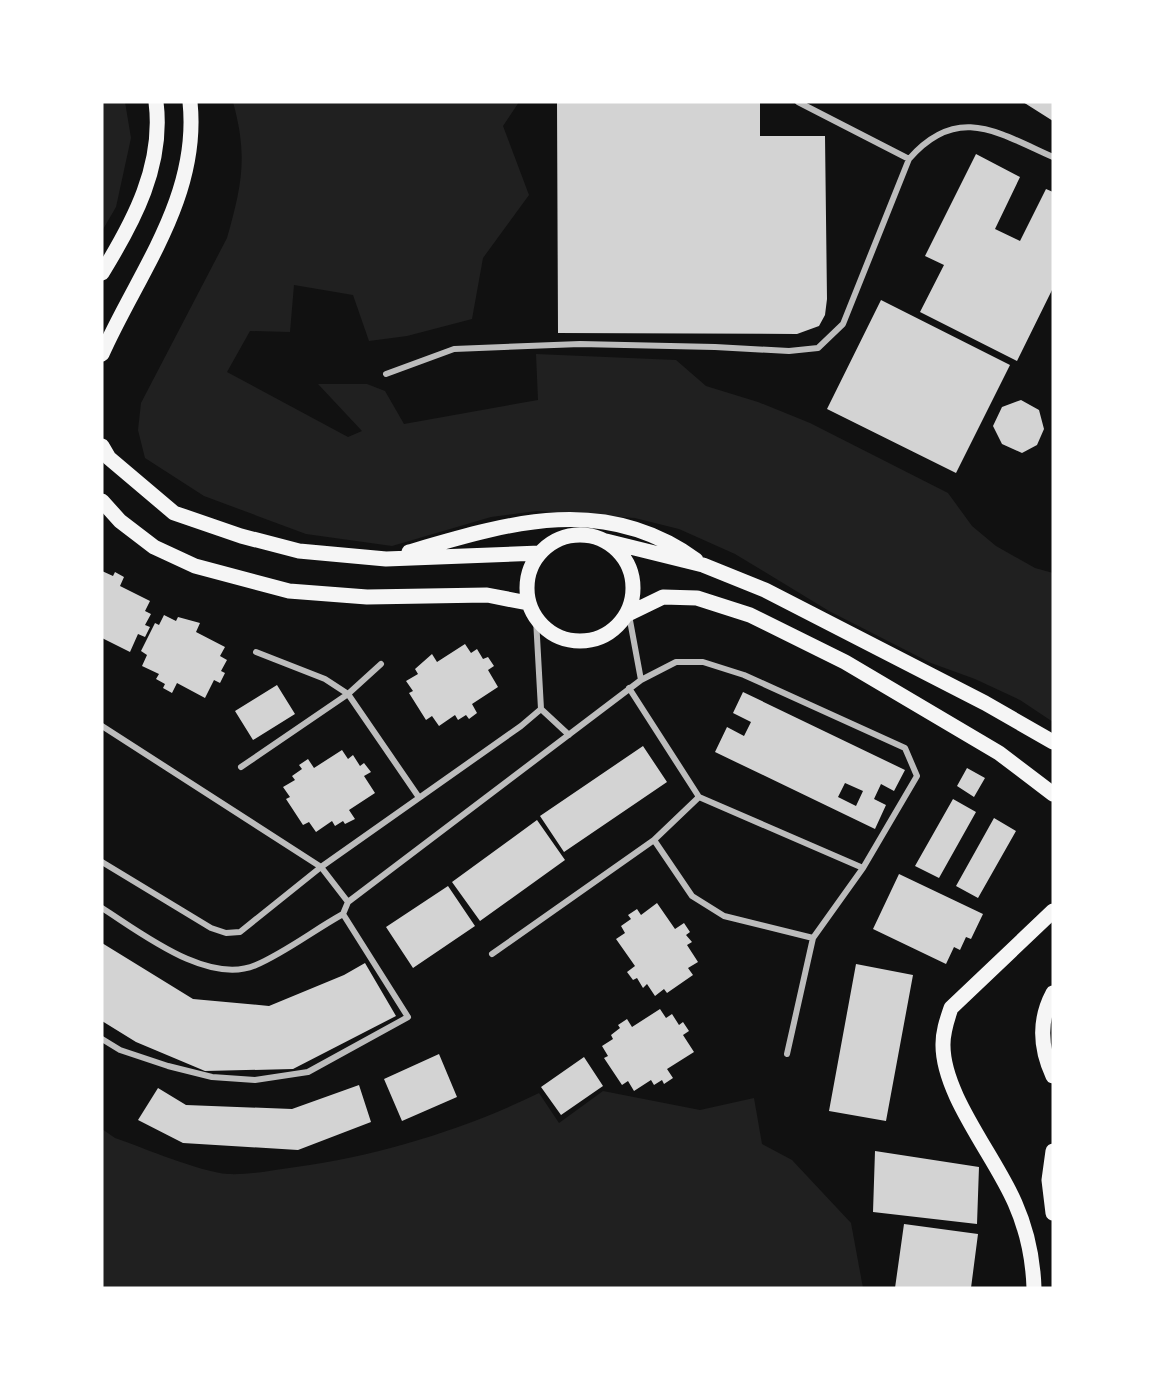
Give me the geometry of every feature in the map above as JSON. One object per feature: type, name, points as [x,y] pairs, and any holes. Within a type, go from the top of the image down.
[{"type":"main road","points":[[102,273],[129,229],[148,183],[158,118],[156,102]]},
{"type":"main road","points":[[102,354],[166,231],[185,178],[192,122],[190,102]]},
{"type":"main road","points":[[102,446],[117,465],[174,513],[241,536],[299,552],[386,559],[540,553]]},
{"type":"main road","points":[[102,501],[120,521],[154,547],[195,566],[289,591],[367,597],[487,595],[528,603]]},
{"type":"main road","points":[[386,559],[513,523],[571,518],[627,526],[672,542],[703,565]]},
{"type":"main road","points":[[1053,742],[985,703],[765,591],[703,565],[588,535],[571,535],[554,541],[540,553],[528,576],[528,603],[536,619],[548,632],[563,640],[581,642],[598,639],[613,631],[628,614],[663,597],[697,598],[750,615],[845,662],[999,753],[1053,794]]},
{"type":"main road","points":[[606,541],[620,551],[629,567],[634,585],[628,614]]},
{"type":"main road","points":[[1034,1288],[1029,1243],[1015,1202],[958,1099],[942,1045],[944,1027],[951,1008],[1053,910]]},
{"type":"main road","points":[[1053,993],[1047,1005],[1042,1029],[1043,1054],[1053,1076]]},
{"type":"main road","points":[[1053,1151],[1048,1180],[1053,1213]]},
{"type":"street","points":[[798,102],[909,159]]},
{"type":"street","points":[[386,374],[454,349],[580,344],[789,351],[818,348],[843,324],[909,159],[926,139],[958,126],[1004,135],[1053,157]]},
{"type":"street","points":[[628,614],[641,680]]},
{"type":"street","points":[[536,619],[541,709],[569,735]]},
{"type":"street","points":[[256,652],[325,680],[348,694],[418,796]]},
{"type":"street","points":[[102,908],[173,952],[209,967],[231,969],[254,966],[343,914],[348,902],[629,688],[676,662],[703,662],[744,675],[905,748],[917,776],[863,868],[813,938],[787,1054]]},
{"type":"street","points":[[241,767],[348,694],[381,664]]},
{"type":"street","points":[[629,688],[699,798],[863,868]]},
{"type":"street","points":[[102,862],[211,928],[226,933],[240,932],[321,867],[418,796],[521,726],[541,709]]},
{"type":"street","points":[[102,726],[321,867],[348,902]]},
{"type":"street","points":[[492,954],[654,840],[699,798]]},
{"type":"street","points":[[654,840],[692,896],[724,916],[813,938]]},
{"type":"street","points":[[102,1039],[120,1050],[212,1077],[255,1080],[308,1072],[408,1017],[343,914]]},
{"type":"shaded area","points":[[102,102],[125,102],[131,138],[116,207],[102,231]]},
{"type":"shaded area","points":[[233,102],[519,102],[503,126],[529,195],[483,258],[472,319],[407,336],[369,341],[353,295],[294,285],[290,332],[250,331],[227,372],[348,437],[362,431],[318,384],[367,384],[385,391],[404,424],[538,400],[536,354],[676,360],[706,386],[758,402],[810,423],[948,493],[972,526],[996,546],[1035,568],[1053,573],[1053,722],[1020,700],[975,679],[931,663],[829,611],[735,554],[679,529],[635,518],[537,511],[491,517],[392,546],[306,534],[204,496],[145,458],[138,430],[141,403],[227,238],[232,219],[239,186],[242,155]]},
{"type":"shaded area","points":[[603,1091],[700,1110],[754,1098],[762,1144],[792,1160],[851,1223],[863,1288],[102,1288],[102,1129],[115,1138],[188,1164],[216,1172],[245,1174],[327,1162],[390,1148],[451,1130],[539,1093],[559,1123]]},
{"type":"building","points":[[557,102],[760,102],[760,136],[825,136],[827,299],[825,315],[819,326],[797,334],[558,333]]},
{"type":"building","points":[[1023,102],[1053,102],[1053,121]]},
{"type":"building","points":[[976,154],[1020,177],[995,229],[1020,241],[1046,189],[1053,192],[1053,288],[1017,361],[920,312],[944,265],[925,256]]},
{"type":"building","points":[[881,300],[1010,365],[956,473],[827,409]]},
{"type":"building","points":[[1021,400],[1039,410],[1044,429],[1037,445],[1022,453],[1002,444],[993,426],[1002,407]]},
{"type":"building","points":[[102,571],[113,576],[115,572],[124,577],[120,586],[150,601],[145,611],[151,614],[145,625],[150,627],[145,637],[138,634],[130,652],[102,638]]},
{"type":"building","points":[[164,615],[176,621],[178,617],[200,623],[196,632],[225,647],[220,656],[227,660],[221,671],[225,673],[220,683],[214,680],[205,698],[177,683],[172,693],[163,688],[165,684],[156,679],[159,674],[142,666],[147,655],[141,651],[155,623],[159,625]]},
{"type":"building","points":[[465,644],[471,653],[477,649],[483,659],[488,657],[494,666],[488,670],[498,687],[472,704],[477,713],[469,719],[466,715],[458,720],[455,715],[439,726],[432,716],[426,720],[409,693],[413,691],[406,681],[418,674],[415,669],[432,654],[437,662]]},
{"type":"building","points":[[277,685],[295,714],[253,740],[235,711]]},
{"type":"building","points":[[743,692],[905,770],[894,791],[881,784],[874,799],[886,805],[875,829],[715,752],[727,727],[744,736],[751,722],[733,713]],"holes":[[[845,783],[863,791],[856,806],[838,797]]]},
{"type":"building","points":[[643,746],[667,782],[564,852],[540,816]]},
{"type":"building","points":[[342,750],[348,759],[353,755],[360,766],[364,763],[371,772],[364,776],[375,793],[349,810],[355,819],[345,824],[343,821],[335,826],[332,821],[316,832],[309,822],[303,825],[286,799],[290,797],[283,787],[295,780],[292,776],[302,769],[299,765],[308,759],[314,768]]},
{"type":"building","points":[[967,768],[985,778],[974,797],[957,786]]},
{"type":"building","points":[[953,799],[976,812],[939,878],[915,866]]},
{"type":"building","points":[[994,818],[1016,831],[978,898],[956,886]]},
{"type":"building","points":[[537,820],[565,860],[480,921],[452,882]]},
{"type":"building","points":[[899,874],[983,914],[971,939],[966,937],[960,950],[954,947],[946,964],[873,929]]},
{"type":"building","points":[[448,886],[475,926],[413,968],[386,927]]},
{"type":"building","points":[[657,903],[675,929],[684,923],[690,932],[686,935],[692,942],[687,945],[698,962],[688,968],[693,975],[667,993],[664,989],[655,996],[647,984],[643,988],[637,978],[633,980],[627,972],[635,966],[616,939],[625,933],[621,926],[631,919],[628,915],[637,909],[641,915]]},
{"type":"building","points":[[102,943],[193,999],[269,1006],[344,975],[365,963],[396,1016],[293,1069],[205,1071],[136,1042],[102,1021]]},
{"type":"building","points":[[856,964],[913,975],[886,1121],[829,1111]]},
{"type":"building","points":[[660,1009],[666,1018],[672,1014],[679,1025],[683,1022],[689,1031],[683,1035],[694,1052],[667,1069],[673,1078],[664,1084],[662,1080],[654,1085],[651,1080],[634,1091],[628,1081],[622,1085],[604,1058],[608,1056],[602,1046],[613,1039],[611,1035],[620,1028],[618,1025],[627,1019],[632,1027]]},
{"type":"building","points":[[439,1054],[457,1097],[402,1121],[384,1079]]},
{"type":"building","points":[[584,1057],[603,1086],[561,1115],[541,1087]]},
{"type":"building","points":[[359,1085],[371,1122],[298,1150],[183,1143],[138,1120],[158,1088],[186,1105],[292,1109]]},
{"type":"building","points":[[875,1151],[979,1167],[977,1224],[873,1212]]},
{"type":"building","points":[[904,1224],[978,1234],[971,1288],[895,1288]]}]
